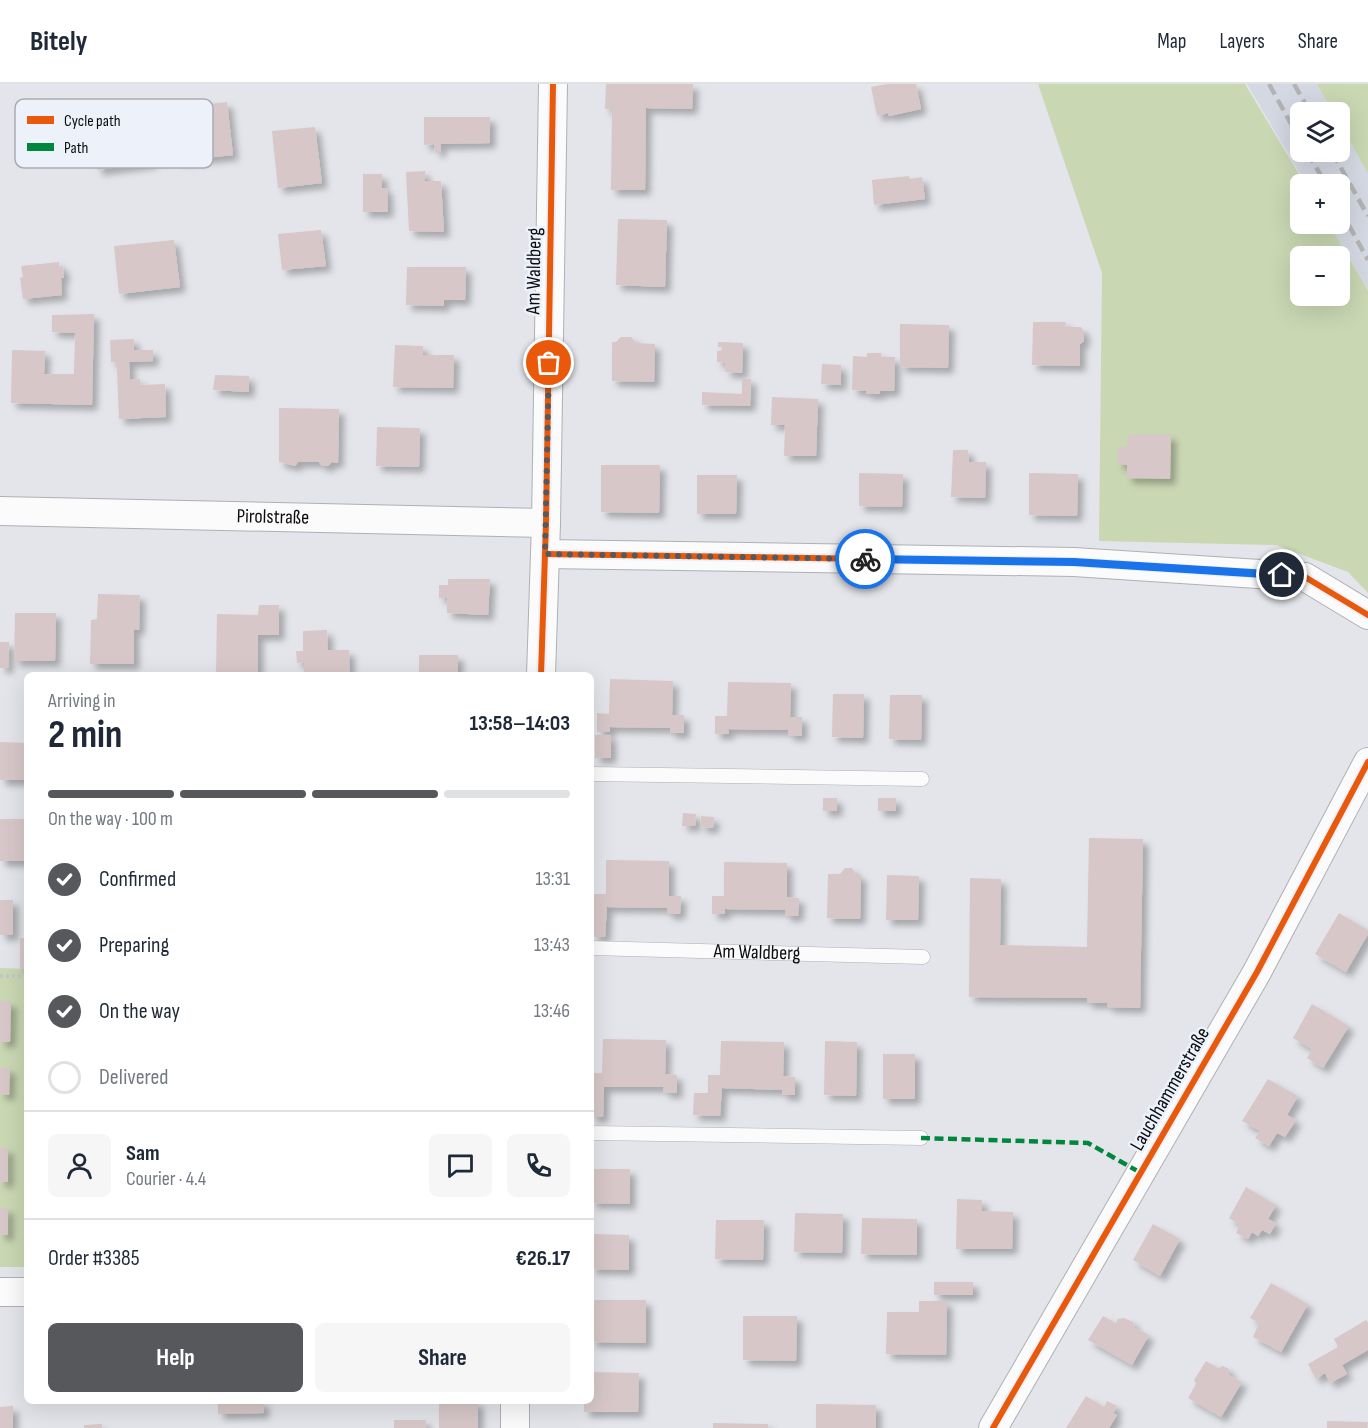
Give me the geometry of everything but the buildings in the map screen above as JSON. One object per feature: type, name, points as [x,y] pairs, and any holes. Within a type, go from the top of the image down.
[{"type":"street","name":"Am Waldberg","points":[[541,672],[546,524],[553,84]]},
{"type":"street","name":"Pirolstraße","points":[[0,511],[546,524]]},
{"type":"street","points":[[545,554],[1074,562],[1305,577],[1368,615]]},
{"type":"street","name":"Lauchhammerstraße","points":[[993,1428],[1257,972],[1368,762]]},
{"type":"street","points":[[0,1292],[24,1292]]},
{"type":"street","points":[[515,1404],[515,1428]]},
{"type":"lane","points":[[594,774],[922,779]]},
{"type":"lane","name":"Am Waldberg","points":[[594,948],[923,957]]},
{"type":"lane","points":[[594,1133],[921,1138]]},
{"type":"path","points":[[0,976],[24,976]]},
{"type":"shaded area","points":[[1247,84],[1317,84],[1327,102],[1290,102],[1290,157]]},
{"type":"shaded area","points":[[1350,141],[1368,174],[1368,289],[1350,259],[1350,246],[1342,246],[1335,234],[1350,234],[1350,174],[1300,174],[1293,162],[1350,162]]},
{"type":"green space","points":[[1038,84],[1245,84],[1299,174],[1290,174],[1290,234],[1335,234],[1342,246],[1290,246],[1290,306],[1350,306],[1350,260],[1368,290],[1368,593],[1348,572],[1276,545],[1099,541],[1102,273]]},
{"type":"green space","points":[[1317,84],[1368,84],[1368,174],[1350,141],[1350,102],[1327,102]]},
{"type":"green space","points":[[0,968],[24,969],[24,1267],[0,1267]]},
{"type":"railway","points":[[1269,84],[1290,122]]},
{"type":"railway","points":[[1294,84],[1304,102]]},
{"type":"railway","points":[[1313,162],[1320,174]]},
{"type":"railway","points":[[1338,162],[1368,216]]},
{"type":"railway","points":[[1350,227],[1368,260]]},
{"type":"marked path","points":[[921,1138],[1088,1143],[1141,1173]]},
{"type":"cycle path","points":[[541,672],[546,523],[553,84]]},
{"type":"cycle path","points":[[545,554],[1074,562],[1305,577],[1368,615]]},
{"type":"cycle path","points":[[993,1428],[1257,972],[1368,762]]},
{"type":"way so far","points":[[549,363],[545,554],[865,559]]},
{"type":"route","points":[[865,559],[1074,562],[1282,575]]}]
